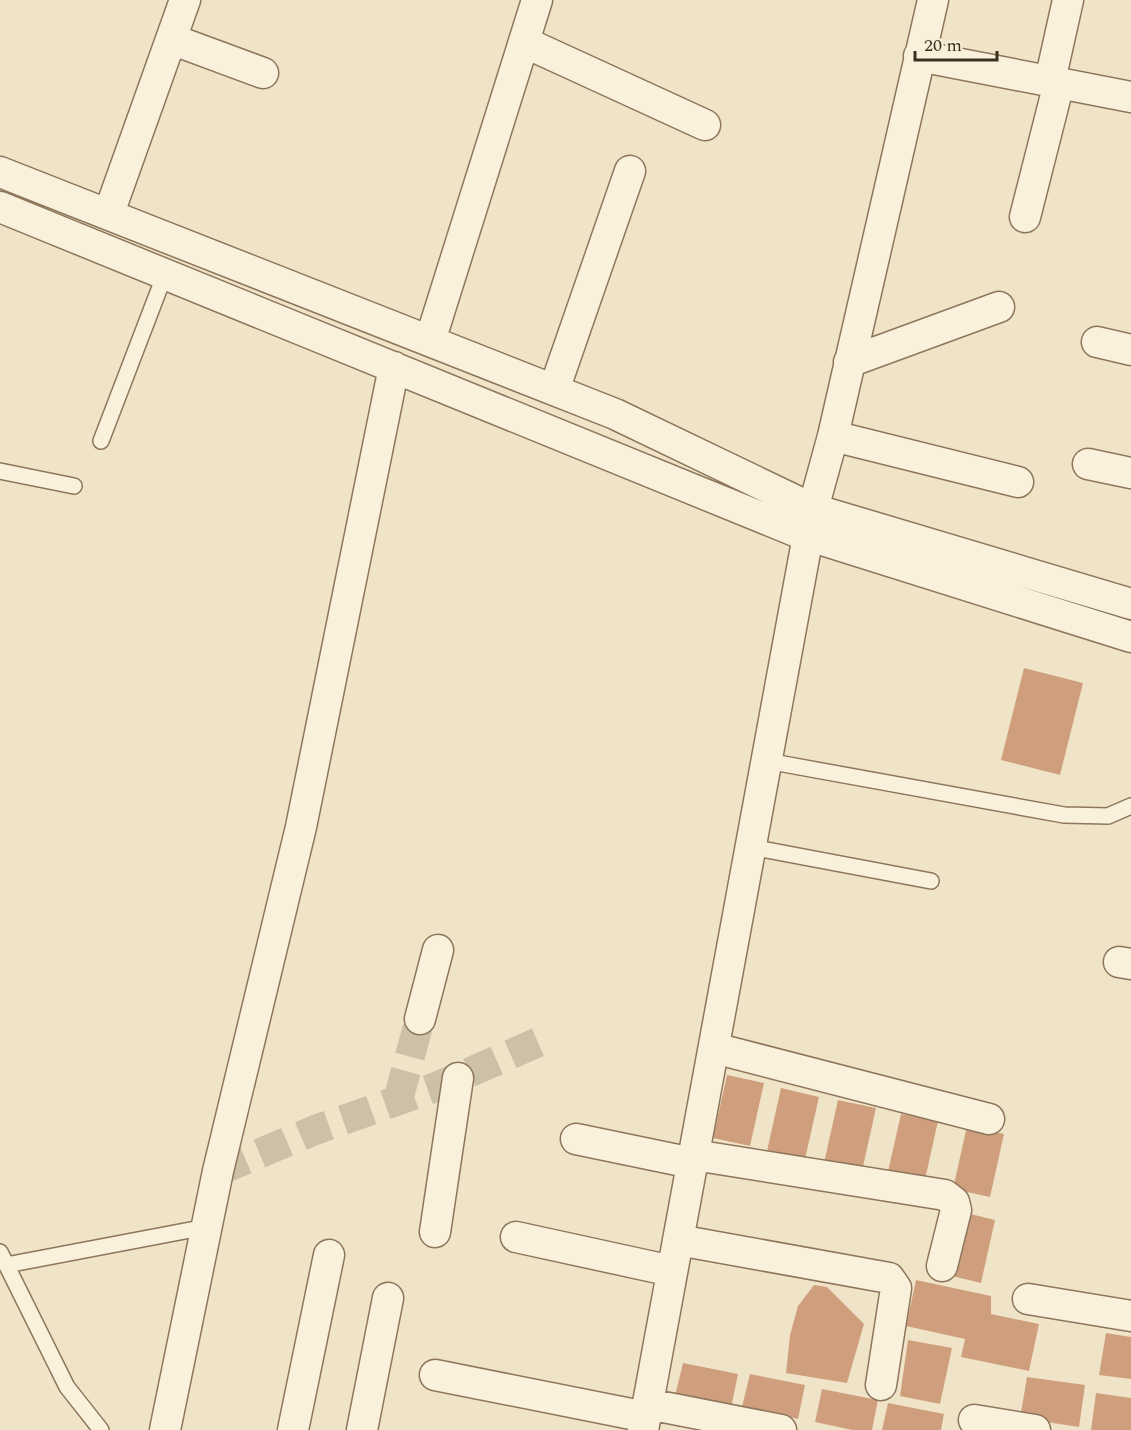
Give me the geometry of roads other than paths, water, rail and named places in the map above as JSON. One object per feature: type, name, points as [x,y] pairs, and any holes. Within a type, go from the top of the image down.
[{"type":"street","points":[[109,213],[185,0]]},
{"type":"street","points":[[430,341],[537,0]]},
{"type":"street","points":[[646,1417],[811,522],[833,436],[933,0]]},
{"type":"street","points":[[1025,218],[1055,82],[1068,0]]},
{"type":"street","points":[[171,39],[263,73]]},
{"type":"street","points":[[524,42],[705,125]]},
{"type":"street","points":[[919,56],[1131,97]]},
{"type":"street","points":[[554,390],[630,171]]},
{"type":"street","points":[[0,172],[109,213],[632,422],[811,522],[1131,604]]},
{"type":"street","points":[[0,207],[393,367],[811,522],[1131,637]]},
{"type":"street","points":[[849,362],[999,307]]},
{"type":"street","points":[[1097,342],[1131,350]]},
{"type":"street","points":[[165,1430],[206,1227],[301,827],[393,367]]},
{"type":"street","points":[[833,436],[1018,482]]},
{"type":"street","points":[[1088,464],[1131,473]]},
{"type":"street","points":[[420,1019],[438,950]]},
{"type":"street","points":[[714,1048],[989,1119]]},
{"type":"street","points":[[435,1232],[458,1078]]},
{"type":"street","points":[[576,1139],[693,1159],[945,1195],[954,1202],[956,1210],[942,1266]]},
{"type":"street","points":[[516,1237],[672,1271]]},
{"type":"street","points":[[678,1240],[889,1278],[896,1288],[881,1385]]},
{"type":"street","points":[[293,1430],[329,1255]]},
{"type":"street","points":[[362,1430],[388,1299]]},
{"type":"street","points":[[1028,1299],[1131,1316]]},
{"type":"street","points":[[435,1375],[646,1417],[781,1430]]},
{"type":"street","points":[[974,1420],[1035,1430]]},
{"type":"lane","points":[[101,441],[165,274]]},
{"type":"lane","points":[[0,471],[74,486]]},
{"type":"lane","points":[[767,761],[1064,815],[1107,816],[1131,806]]},
{"type":"lane","points":[[751,847],[931,881]]},
{"type":"lane","points":[[101,1430],[67,1387],[3,1259],[206,1227]]},
{"type":"tunnel","points":[[398,1100],[420,1019]]},
{"type":"tunnel","points":[[218,1171],[315,1130],[436,1087],[541,1041]]}]
